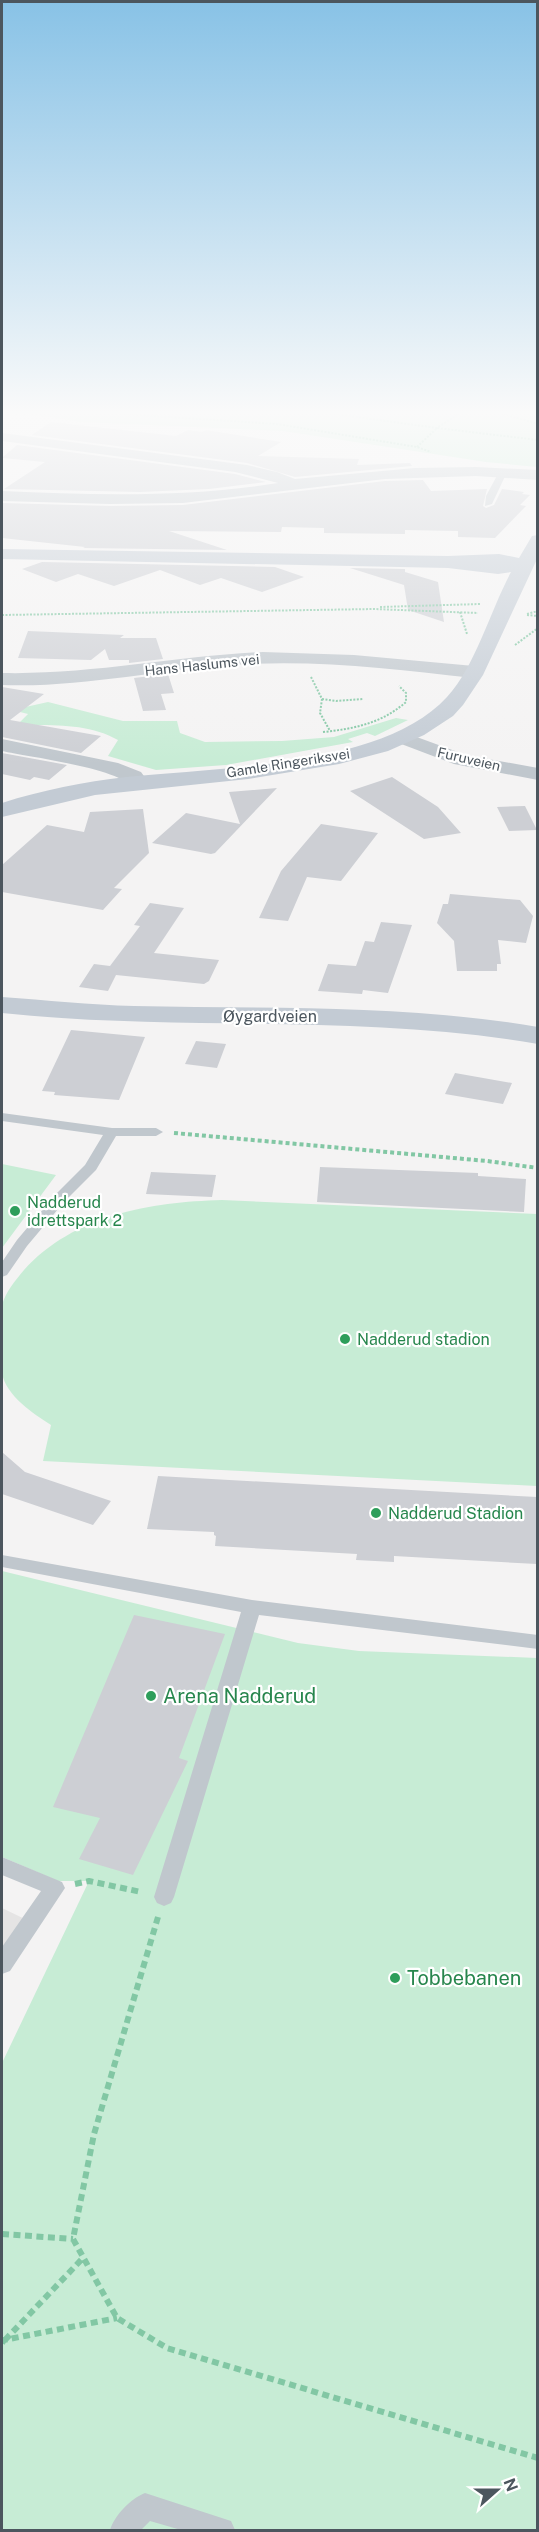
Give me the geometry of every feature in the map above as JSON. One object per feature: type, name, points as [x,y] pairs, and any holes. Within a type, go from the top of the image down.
[{"type":"street","name":"Gamle Ringeriksvei","points":[[2,810],[58,795],[315,762],[355,753],[403,738],[445,712],[474,672],[531,566],[537,540]]},
{"type":"street","points":[[2,554],[448,562],[499,560],[531,566]]},
{"type":"street","name":"Hans Haslums vei","points":[[2,680],[69,680],[256,658],[344,659],[474,672]]},
{"type":"street","name":"Furuveien","points":[[403,738],[461,760],[537,774]]},
{"type":"street","points":[[2,745],[111,766],[134,776],[139,783]]},
{"type":"street","name":"Øygardveien","points":[[2,1005],[149,1015],[376,1017],[480,1027],[537,1036]]},
{"type":"lane","points":[[2,1117],[112,1132],[156,1132]]},
{"type":"lane","points":[[2,1272],[22,1243],[59,1199],[91,1167],[112,1132]]},
{"type":"lane","points":[[2,1561],[252,1607],[537,1642]]},
{"type":"lane","points":[[164,1897],[252,1607]]},
{"type":"lane","points":[[2,1866],[55,1888],[2,1964]]},
{"type":"lane","points":[[123,2530],[145,2506],[222,2530]]},
{"type":"path","points":[[463,604],[464,612]]},
{"type":"path","points":[[374,609],[483,604]]},
{"type":"path","points":[[2,615],[374,609],[481,613]]},
{"type":"path","points":[[460,612],[469,638]]},
{"type":"path","points":[[523,614],[537,616]]},
{"type":"path","points":[[512,647],[537,628]]},
{"type":"path","points":[[317,672],[309,674],[322,699],[320,713],[330,731]]},
{"type":"path","points":[[323,732],[350,729],[380,720],[403,705],[406,702],[406,693],[396,684]]},
{"type":"path","points":[[322,699],[336,701],[363,699]]},
{"type":"path","points":[[335,731],[339,734]]},
{"type":"path","points":[[156,1132],[487,1161],[537,1168]]},
{"type":"path","points":[[55,1888],[89,1881],[164,1897],[94,2134],[73,2240],[117,2318],[167,2348],[537,2458]]},
{"type":"path","points":[[2,2234],[73,2240]]},
{"type":"path","points":[[3,2342],[82,2259]]},
{"type":"path","points":[[3,2342],[117,2318]]},
{"type":"shaded area","points":[[2,1908],[31,1922],[2,1964]]},
{"type":"green space","points":[[48,702],[123,721],[177,721],[180,733],[205,742],[282,741],[334,737],[396,718],[408,720],[375,736],[367,733],[348,739],[353,742],[226,765],[156,770],[108,756],[118,740],[95,730],[69,726],[17,725],[28,714],[12,710]]},
{"type":"green space","name":"Nadderud idrettspark 2","points":[[2,1164],[56,1175],[2,1248]]},
{"type":"green space","points":[[222,1200],[537,1214],[537,1486],[43,1461],[51,1425],[15,1397],[2,1373],[1,1309],[11,1286],[44,1251],[90,1224],[115,1215],[168,1204]]},
{"type":"green space","points":[[2,1571],[298,1643],[359,1651],[537,1658],[537,2530],[2,2530],[2,2063],[89,1881],[58,1881],[2,1857]]},
{"type":"building","points":[[2,528],[282,528],[281,532],[169,531],[227,550],[83,548],[85,547],[2,538]]},
{"type":"building","points":[[324,528],[505,528],[495,538],[458,537],[458,531],[405,530],[405,534],[324,533]]},
{"type":"building","points":[[42,562],[275,567],[304,577],[262,592],[221,578],[200,585],[160,570],[114,586],[78,574],[56,582],[22,569]]},
{"type":"building","points":[[350,568],[405,569],[405,572],[438,582],[444,622],[408,610],[404,585]]},
{"type":"building","points":[[28,631],[124,635],[120,638],[156,638],[163,659],[129,663],[129,660],[109,660],[105,649],[91,660],[18,658]]},
{"type":"building","points":[[168,674],[174,693],[161,694],[166,710],[143,711],[134,678]]},
{"type":"building","points":[[2,687],[44,694],[10,720],[101,736],[81,753],[2,737]]},
{"type":"building","points":[[2,753],[67,765],[49,780],[34,777],[30,780],[2,774]]},
{"type":"building","points":[[392,777],[438,807],[461,833],[424,839],[350,791]]},
{"type":"building","points":[[277,788],[215,853],[152,843],[186,813],[240,824],[229,792]]},
{"type":"building","points":[[525,806],[537,830],[509,831],[497,807]]},
{"type":"building","points":[[143,809],[149,853],[114,888],[122,889],[103,910],[2,892],[2,865],[47,825],[84,832],[90,812]]},
{"type":"building","points":[[321,824],[378,833],[341,881],[307,877],[288,921],[259,918],[281,871]]},
{"type":"building","points":[[450,894],[520,900],[533,916],[526,943],[498,940],[501,964],[497,964],[497,971],[457,971],[454,941],[437,923],[443,904],[448,904]]},
{"type":"building","points":[[150,903],[184,908],[154,953],[219,960],[209,981],[204,984],[116,975],[108,991],[79,987],[94,964],[110,966],[140,926],[134,925]]},
{"type":"building","points":[[381,922],[412,925],[388,993],[363,990],[362,994],[318,991],[328,964],[356,966],[365,941],[374,942]]},
{"type":"building","points":[[71,1030],[145,1037],[119,1100],[54,1095],[55,1092],[42,1091]]},
{"type":"building","points":[[196,1041],[226,1044],[217,1068],[185,1064]]},
{"type":"building","points":[[455,1073],[512,1083],[503,1104],[445,1094]]},
{"type":"building","points":[[320,1167],[478,1173],[478,1176],[526,1179],[524,1212],[317,1202]]},
{"type":"building","points":[[151,1172],[216,1175],[212,1197],[146,1194]]},
{"type":"building","points":[[2,1452],[25,1472],[111,1501],[93,1525],[2,1494]]},
{"type":"building","name":"Nadderud Stadion","points":[[158,1476],[537,1497],[537,1564],[394,1556],[394,1562],[356,1560],[357,1554],[215,1546],[214,1532],[147,1529]]},
{"type":"building","name":"Arena Nadderud","points":[[134,1615],[225,1634],[179,1758],[188,1761],[133,1875],[79,1859],[100,1818],[53,1807]]},
{"type":"place","name":"Nadderud idrettspark 2","points":[[15,1211]]},
{"type":"place","name":"Nadderud stadion","points":[[345,1339]]},
{"type":"place","name":"Nadderud Stadion","points":[[376,1513]]},
{"type":"place","name":"Arena Nadderud","points":[[151,1696]]},
{"type":"place","name":"Tobbebanen","points":[[395,1978]]}]
